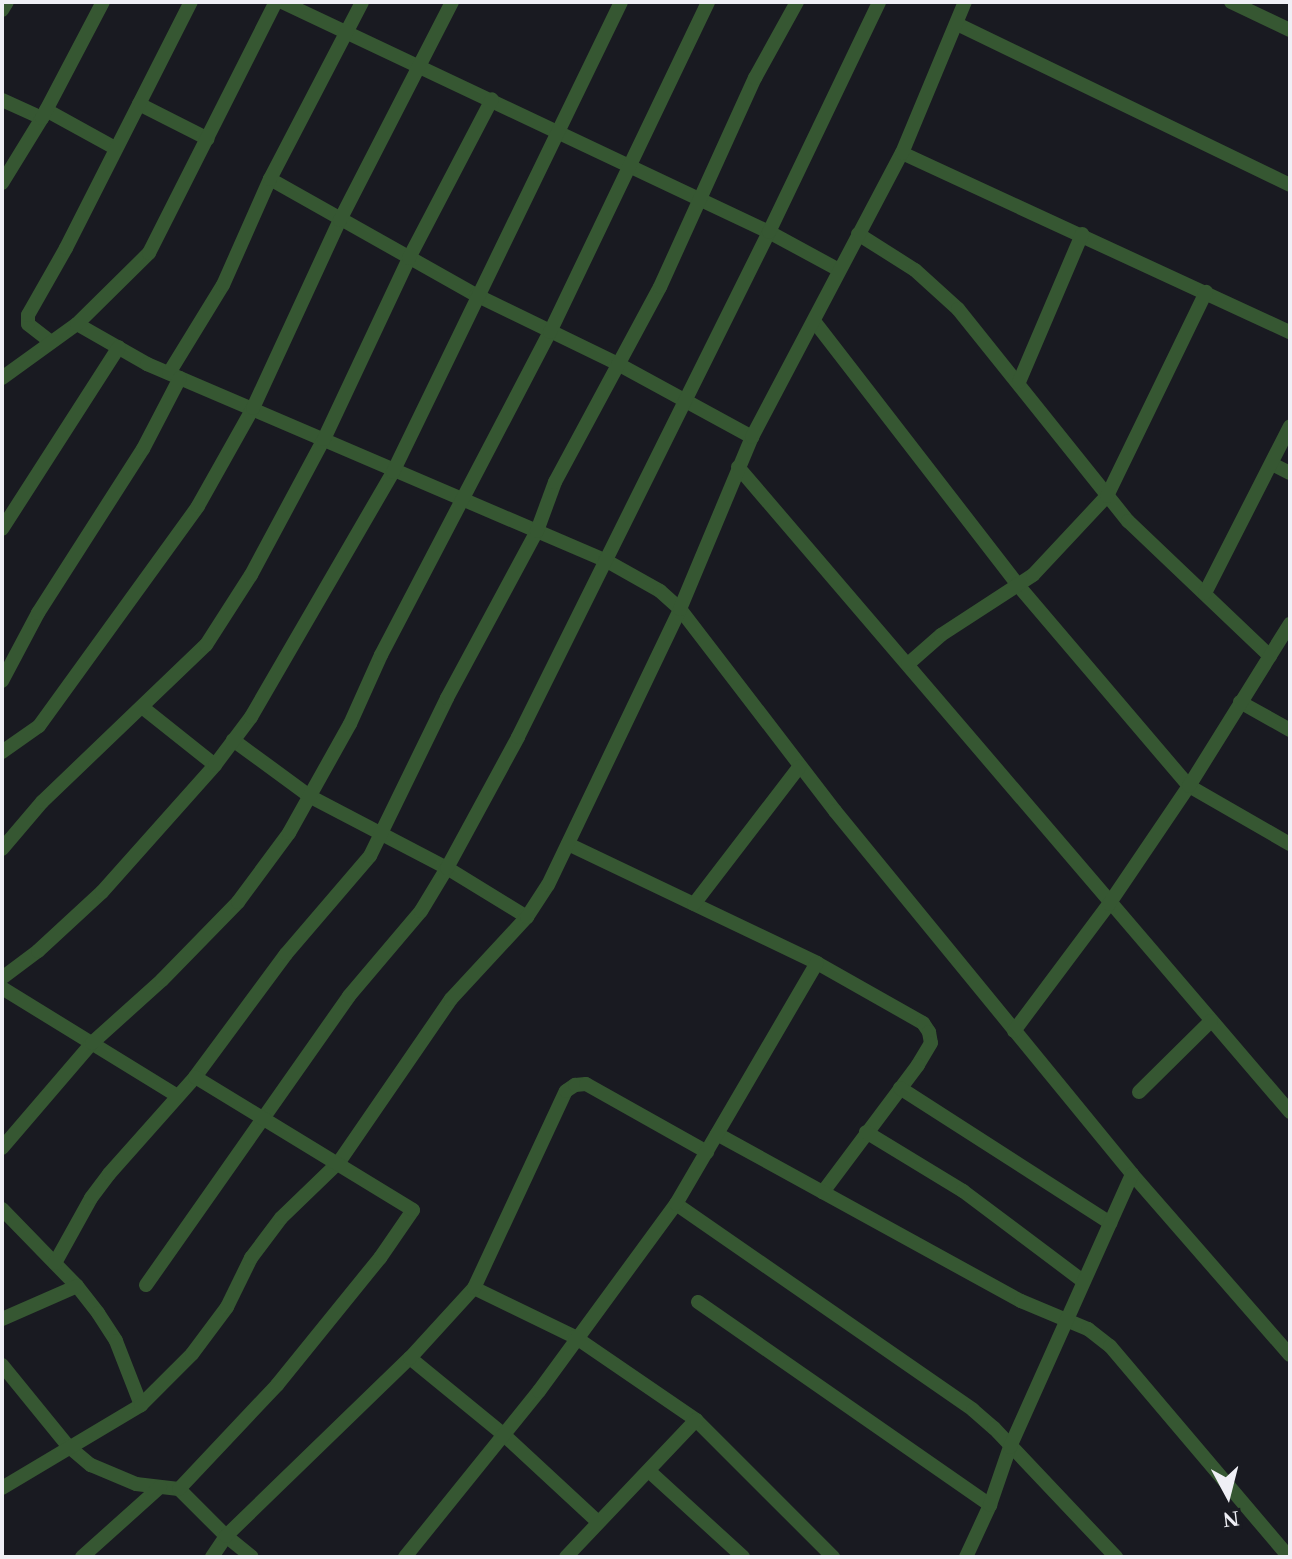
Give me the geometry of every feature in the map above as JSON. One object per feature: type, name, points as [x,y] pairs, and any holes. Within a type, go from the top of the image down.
[{"type":"street","points":[[2,10],[7,2]]},
{"type":"street","points":[[2,183],[44,114],[103,2]]},
{"type":"street","points":[[51,342],[28,324],[28,315],[191,2]]},
{"type":"street","points":[[2,378],[77,324],[149,253],[279,2],[492,99],[769,232],[839,270]]},
{"type":"street","points":[[2,681],[38,613],[143,449],[174,376],[223,285],[270,179],[362,2]]},
{"type":"street","points":[[2,752],[39,726],[198,506],[253,408],[340,220],[452,2]]},
{"type":"street","points":[[2,978],[38,951],[102,892],[215,765],[251,717],[393,472],[476,295],[621,2]]},
{"type":"street","points":[[2,1148],[92,1043],[162,980],[238,902],[311,797],[550,332],[627,165],[708,2]]},
{"type":"street","points":[[55,1263],[91,1198],[176,1095],[195,1077],[286,954],[370,856],[447,698],[537,531],[555,482],[660,287],[755,78],[797,2]]},
{"type":"street","points":[[146,1285],[349,996],[421,911],[447,868],[518,737],[769,232],[879,2]]},
{"type":"street","points":[[2,1488],[141,1405],[192,1354],[227,1307],[251,1258],[281,1218],[339,1162],[451,999],[527,917],[568,844],[680,609],[752,437],[902,153],[965,2]]},
{"type":"street","points":[[1231,2],[1290,30]]},
{"type":"street","points":[[957,24],[1290,185]]},
{"type":"street","points":[[2,849],[42,802],[206,645],[251,575],[324,439],[409,258],[492,99]]},
{"type":"street","points":[[2,100],[44,114],[115,148]]},
{"type":"street","points":[[139,104],[208,139]]},
{"type":"street","points":[[902,153],[1290,332]]},
{"type":"street","points":[[270,179],[476,295],[618,364],[752,437]]},
{"type":"street","points":[[858,234],[931,283],[958,309],[1107,496],[1270,656]]},
{"type":"street","points":[[1019,382],[1082,234]]},
{"type":"street","points":[[908,664],[941,635],[1033,575],[1107,496],[1206,292]]},
{"type":"street","points":[[814,321],[1017,584],[1189,786],[1290,844]]},
{"type":"street","points":[[77,324],[174,376],[605,560],[646,581],[680,609],[799,767],[1014,1031],[1132,1174],[1290,1355]]},
{"type":"street","points":[[2,529],[119,347]]},
{"type":"street","points":[[1205,593],[1290,426]]},
{"type":"street","points":[[1272,464],[1290,473]]},
{"type":"street","points":[[738,467],[1290,1112]]},
{"type":"street","points":[[1014,1031],[1109,904],[1189,786],[1290,624]]},
{"type":"street","points":[[1240,702],[1290,730]]},
{"type":"street","points":[[142,707],[215,765]]},
{"type":"street","points":[[233,740],[311,797],[447,868],[527,917]]},
{"type":"street","points":[[694,904],[799,767]]},
{"type":"street","points":[[568,844],[817,963],[923,1023],[931,1043],[823,1192]]},
{"type":"street","points":[[405,1557],[504,1435],[676,1204],[817,963]]},
{"type":"street","points":[[2,988],[176,1095]]},
{"type":"street","points":[[1139,1092],[1211,1021]]},
{"type":"street","points":[[179,1489],[277,1385],[380,1258],[413,1210],[339,1162],[195,1077]]},
{"type":"street","points":[[212,1557],[226,1536],[410,1358],[474,1288],[566,1091],[575,1085],[586,1084],[707,1152]]},
{"type":"street","points":[[900,1088],[1110,1223]]},
{"type":"street","points":[[866,1132],[963,1191],[1083,1281]]},
{"type":"street","points":[[717,1134],[994,1287],[1088,1329],[1110,1346],[1284,1550]]},
{"type":"street","points":[[966,1557],[1065,1320],[1132,1174]]},
{"type":"street","points":[[676,1204],[973,1410],[1116,1557]]},
{"type":"street","points":[[2,1209],[77,1286],[116,1341],[141,1405]]},
{"type":"street","points":[[2,1319],[77,1286]]},
{"type":"street","points":[[474,1288],[575,1337],[696,1420],[833,1557]]},
{"type":"street","points":[[698,1302],[990,1505]]},
{"type":"street","points":[[410,1358],[504,1435],[598,1522]]},
{"type":"street","points":[[2,1365],[68,1446],[111,1476],[179,1489],[252,1557]]},
{"type":"street","points":[[576,1553],[598,1522],[650,1472],[696,1420]]},
{"type":"street","points":[[650,1472],[743,1557]]},
{"type":"street","points":[[82,1557],[160,1487]]}]
